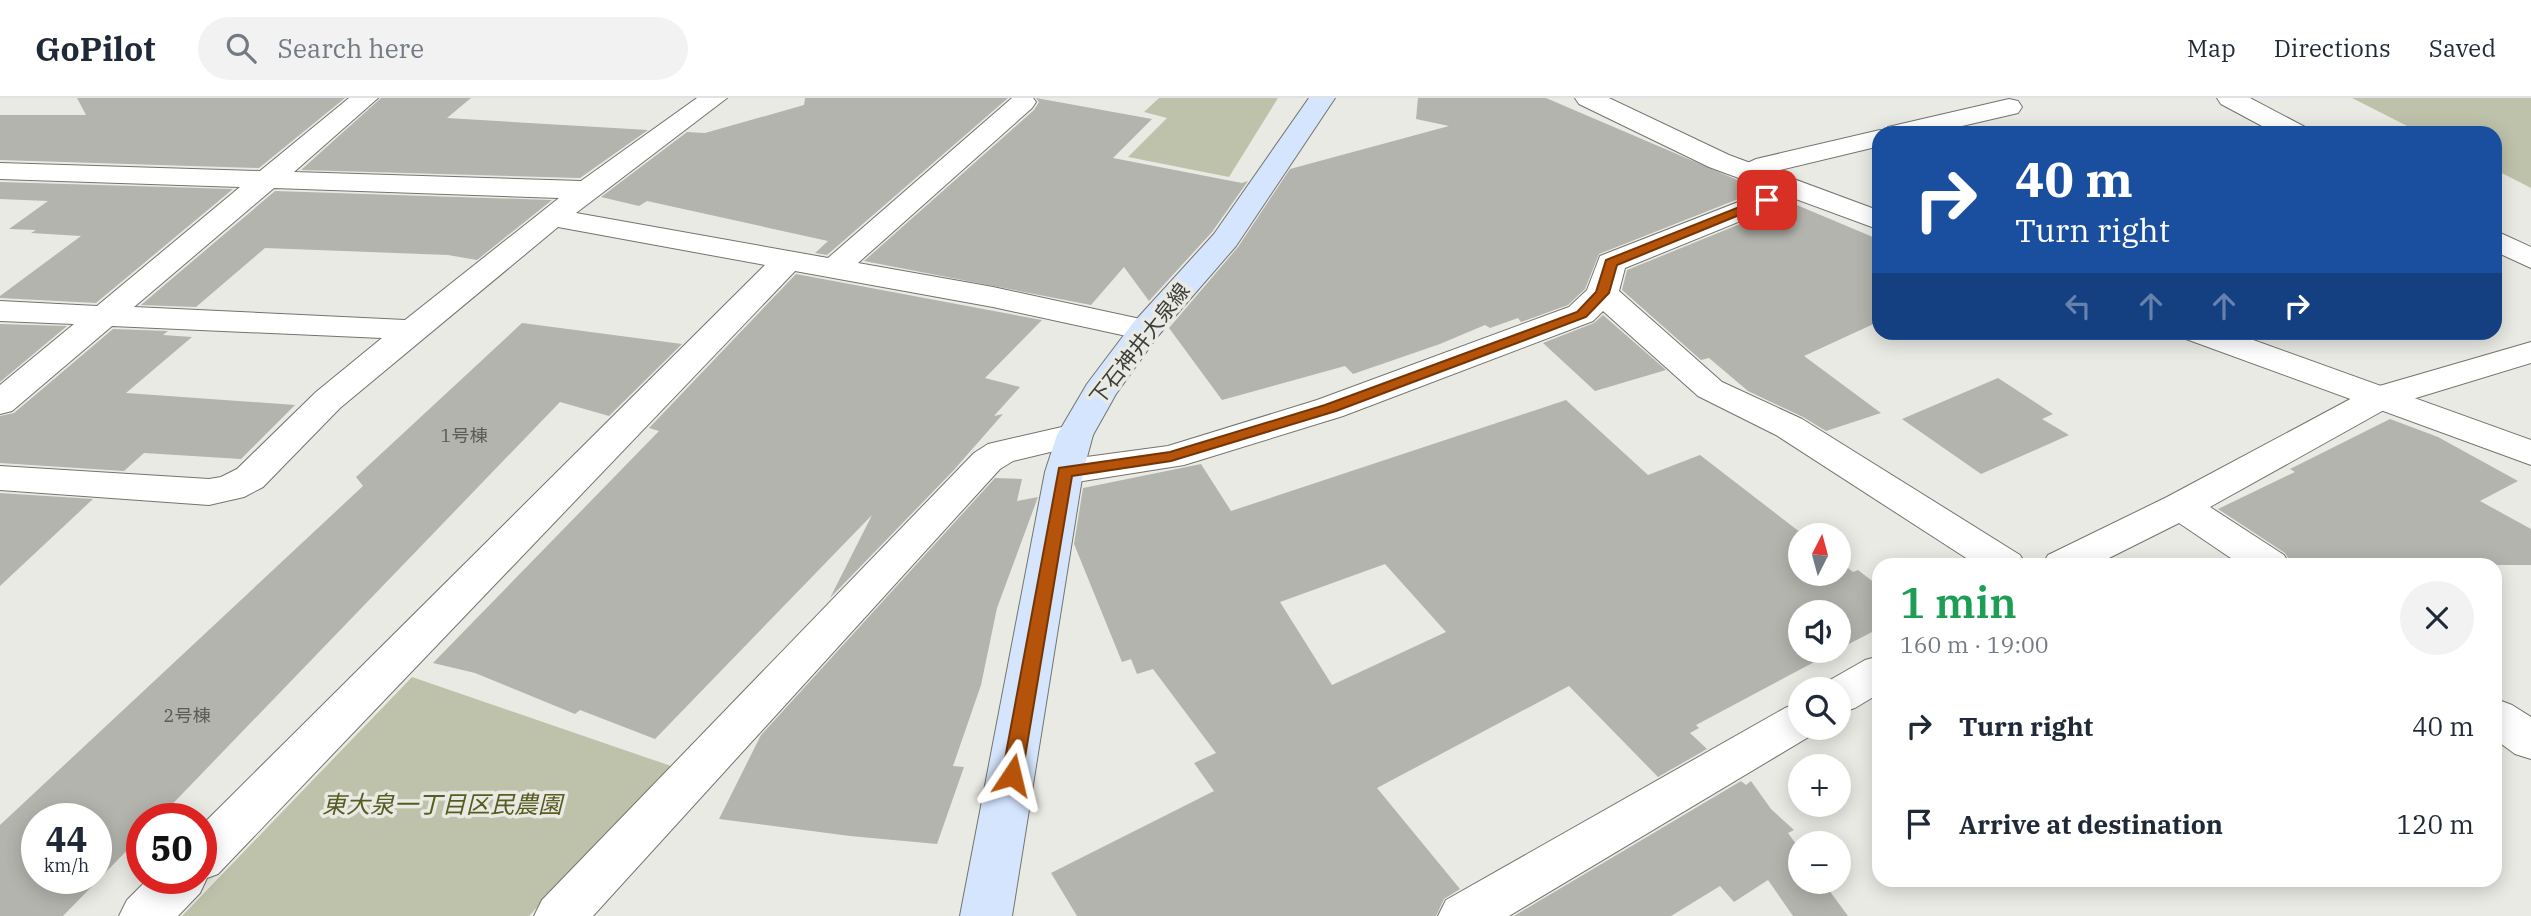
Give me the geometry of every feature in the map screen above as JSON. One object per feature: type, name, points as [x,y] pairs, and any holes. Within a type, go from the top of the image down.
[{"type":"main road","name":"下石神井大泉線","points":[[986,916],[1070,453],[1099,392],[1145,330],[1224,240],[1322,98]]},
{"type":"street","points":[[0,403],[365,98]]},
{"type":"street","points":[[0,478],[209,492],[231,488],[250,478],[328,400],[413,330],[587,190],[714,98]]},
{"type":"street","points":[[1588,98],[1749,173],[1872,218]]},
{"type":"street","points":[[2230,98],[2282,126]]},
{"type":"street","points":[[835,267],[1023,102]]},
{"type":"street","points":[[1928,126],[2009,107]]},
{"type":"street","points":[[1749,173],[1766,164],[1872,140]]},
{"type":"street","points":[[0,171],[587,190]]},
{"type":"street","points":[[560,916],[987,461],[1001,452],[1171,457],[1331,408],[1581,314],[1602,293],[1611,263],[1792,190]]},
{"type":"street","points":[[555,218],[835,267],[1145,330]]},
{"type":"street","points":[[2502,243],[2531,259]]},
{"type":"street","points":[[217,843],[789,259]]},
{"type":"street","points":[[1602,293],[1710,389],[1789,427],[1995,558]]},
{"type":"street","points":[[0,311],[413,330]]},
{"type":"street","points":[[2221,340],[2531,453]]},
{"type":"street","points":[[2076,558],[2181,506],[2381,397],[2531,352]]},
{"type":"street","points":[[2181,506],[2259,558]]},
{"type":"street","points":[[1851,689],[1872,677]]},
{"type":"street","points":[[2502,721],[2531,741]]},
{"type":"street","points":[[1464,916],[1788,728]]},
{"type":"street","points":[[145,916],[166,894]]},
{"type":"green space","points":[[1159,98],[1278,98],[1229,177],[1128,157],[1167,118],[1144,112]]},
{"type":"green space","points":[[2352,98],[2531,98],[2531,188],[2502,173],[2502,126],[2407,126]]},
{"type":"green space","name":"東大泉一丁目区民農園","points":[[412,677],[671,766],[529,916],[182,916],[203,894],[217,894],[217,880]]},
{"type":"building","points":[[77,98],[345,98],[259,168],[0,160],[0,115],[86,115]]},
{"type":"building","points":[[381,98],[471,98],[447,118],[648,130],[580,178],[301,170]]},
{"type":"building","points":[[805,98],[1008,98],[827,255],[815,253],[828,241],[647,201],[639,206],[601,197],[687,132],[705,133],[804,105]]},
{"type":"building","points":[[1036,98],[1152,119],[1113,158],[1242,183],[1248,181],[1212,232],[1149,301],[1124,267],[1091,305],[864,261],[1034,110],[1039,102]]},
{"type":"building","points":[[1418,98],[1546,98],[1761,190],[1599,254],[1585,289],[1568,305],[1521,322],[1518,318],[1490,328],[1485,325],[1440,344],[1353,374],[1345,366],[1222,400],[1169,328],[1238,247],[1290,169],[1449,126],[1416,119]]},
{"type":"building","points":[[0,182],[233,189],[96,303],[0,298],[81,236],[9,229],[48,201],[0,199]]},
{"type":"building","points":[[275,191],[552,200],[477,260],[448,255],[265,248],[196,307],[141,305]]},
{"type":"building","points":[[1792,203],[1872,237],[1872,325],[1804,356],[1881,413],[1826,431],[1748,391],[1709,358],[1701,360],[1622,290],[1627,270]]},
{"type":"building","points":[[796,274],[1042,320],[985,378],[1020,387],[994,416],[1003,414],[953,471],[830,598],[872,515],[655,739],[580,710],[575,714],[475,673],[433,663],[659,431],[649,428]]},
{"type":"building","points":[[1603,315],[1666,370],[1595,391],[1543,343],[1594,323]]},
{"type":"building","points":[[522,323],[682,344],[609,416],[560,402],[173,803],[126,803],[126,851],[112,866],[112,803],[24,803],[363,486],[356,477]]},
{"type":"building","points":[[0,324],[67,326],[0,382]]},
{"type":"building","points":[[113,329],[168,331],[163,335],[192,337],[126,393],[295,405],[241,459],[144,453],[124,471],[0,463],[0,416],[14,413]]},
{"type":"building","points":[[1998,378],[2053,414],[2042,419],[2069,435],[1981,474],[1902,419]]},
{"type":"building","points":[[1566,400],[1648,475],[1700,455],[1788,523],[1788,586],[1852,586],[1852,571],[1858,570],[1872,581],[1872,632],[1851,643],[1851,600],[1788,600],[1788,663],[1812,663],[1696,725],[1699,728],[1690,733],[1707,749],[1658,777],[1569,686],[1377,788],[1460,889],[1444,899],[1436,916],[1077,916],[1051,873],[1214,791],[1194,763],[1216,753],[1153,669],[1137,674],[1131,659],[1122,662],[1074,544],[1083,488],[1201,464],[1231,511]],"holes":[[[1385,564],[1446,632],[1332,685],[1280,602]]]},
{"type":"building","points":[[2390,419],[2438,437],[2518,481],[2480,501],[2531,529],[2531,565],[2502,565],[2502,558],[2288,558],[2285,553],[2218,509],[2295,472],[2290,469]]},
{"type":"building","points":[[995,478],[1022,479],[1017,501],[1038,497],[997,608],[981,685],[953,766],[964,767],[937,844],[719,819],[761,735]]},
{"type":"building","points":[[0,493],[93,499],[0,586]]},
{"type":"building","points":[[1741,781],[1746,785],[1751,781],[1771,809],[1794,830],[1788,831],[1788,894],[1832,894],[1848,916],[1793,916],[1768,880],[1734,902],[1720,886],[1671,916],[1514,916]]},
{"type":"building","points":[[21,805],[21,894],[84,894],[63,916],[0,916],[0,825]]},
{"type":"route","points":[[1012,775],[1065,472],[1171,457],[1331,408],[1581,314],[1602,293],[1611,263],[1767,200]]}]
